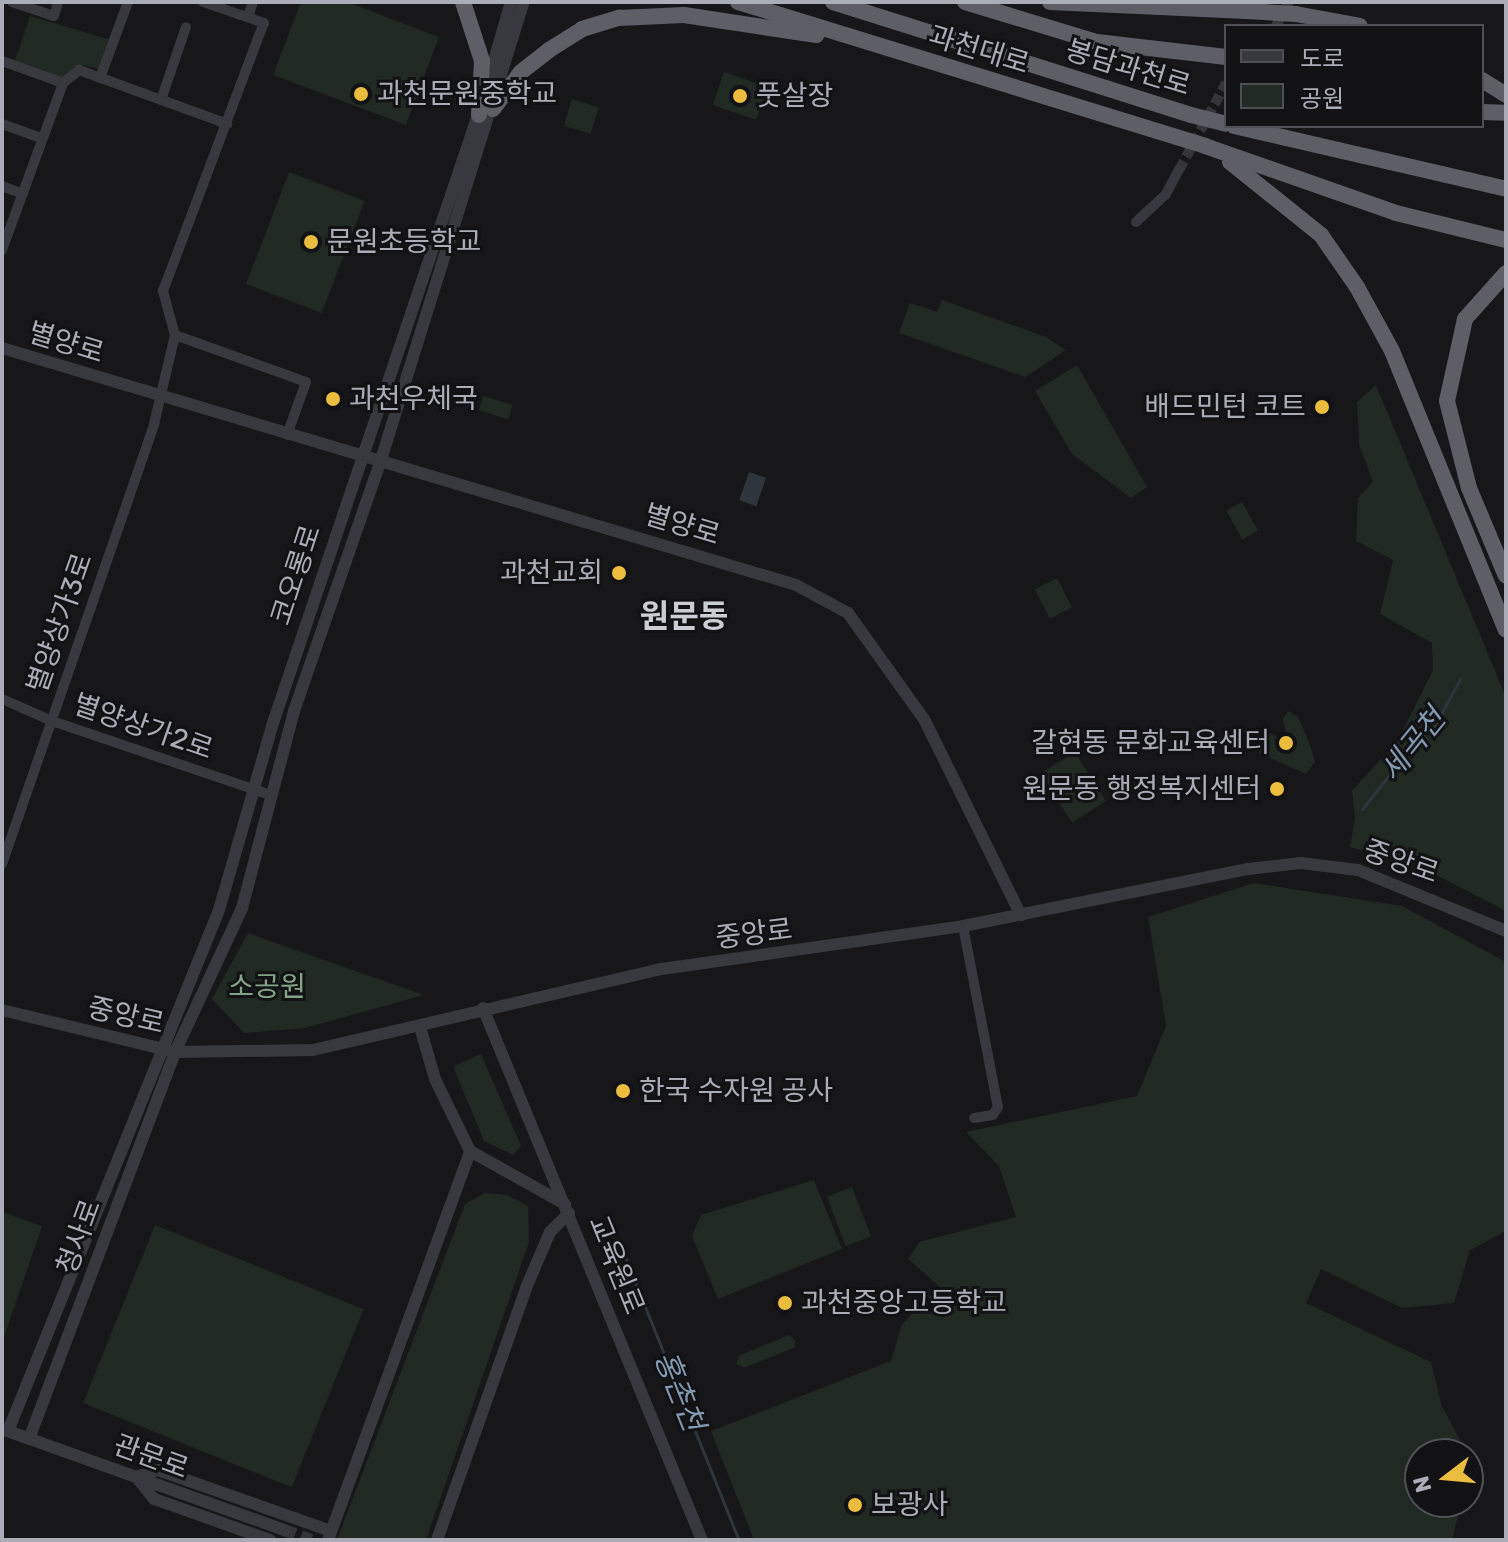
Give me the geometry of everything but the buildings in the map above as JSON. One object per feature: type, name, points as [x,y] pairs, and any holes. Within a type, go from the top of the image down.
[{"type":"highway","points":[[463,2],[482,61],[486,112]]},
{"type":"highway","name":"과천대로","points":[[738,2],[1205,146]]},
{"type":"highway","name":"봉담과천로","points":[[833,2],[1224,123]]},
{"type":"highway","points":[[965,2],[1097,42],[1224,57]]},
{"type":"highway","points":[[1050,2],[1247,11],[1292,8],[1352,24]]},
{"type":"highway","points":[[486,112],[521,72],[549,50],[582,29],[619,18],[684,15],[852,39]]},
{"type":"highway","points":[[1484,112],[1506,113]]},
{"type":"highway","points":[[1242,128],[1506,189]]},
{"type":"highway","points":[[1205,146],[1396,213],[1506,240]]},
{"type":"highway","points":[[1205,146],[1261,182],[1321,235],[1357,287],[1392,351],[1506,630]]},
{"type":"highway","points":[[1506,273],[1465,319],[1447,401],[1469,488],[1506,576]]},
{"type":"street","points":[[12,2],[54,16],[58,2]]},
{"type":"street","points":[[100,78],[128,2]]},
{"type":"street","points":[[162,397],[162,378],[175,335],[163,291],[264,23],[203,2]]},
{"type":"street","points":[[248,17],[253,2]]},
{"type":"street","points":[[486,112],[511,2]]},
{"type":"street","points":[[486,112],[524,2]]},
{"type":"street","points":[[1278,24],[1292,8]]},
{"type":"street","points":[[161,100],[186,27]]},
{"type":"street","points":[[2,61],[63,83]]},
{"type":"street","points":[[2,250],[63,83],[79,70],[227,124]]},
{"type":"street","name":"코오롱로","points":[[159,1050],[219,910],[252,790],[360,458],[486,112]]},
{"type":"street","name":"청사로","points":[[29,1439],[175,1052],[242,908],[271,795],[380,463],[486,112]]},
{"type":"street","points":[[2,124],[41,138]]},
{"type":"street","points":[[1136,222],[1166,194],[1179,170]]},
{"type":"street","points":[[2,186],[23,194]]},
{"type":"street","points":[[175,335],[306,382],[287,435]]},
{"type":"street","name":"별양로","points":[[2,348],[360,458],[796,585],[848,613],[924,719],[1021,915]]},
{"type":"street","name":"별양상가3로","points":[[3,860],[162,397]]},
{"type":"street","name":"별양상가2로","points":[[2,699],[52,721],[271,795]]},
{"type":"street","name":"중앙로","points":[[2,1010],[159,1050],[313,1050],[420,1027],[483,1008],[662,969],[963,926],[1248,869],[1301,863],[1358,870],[1506,931]]},
{"type":"street","points":[[963,926],[998,1107],[993,1115],[974,1118]]},
{"type":"street","name":"교육원로","points":[[483,1008],[702,1540]]},
{"type":"street","points":[[420,1027],[435,1079],[470,1151],[567,1209],[550,1232],[526,1288],[437,1540]]},
{"type":"street","name":"청사로","points":[[5,1430],[159,1050]]},
{"type":"street","points":[[270,1540],[154,1499],[136,1477],[158,1470],[329,1535],[470,1151]]},
{"type":"street","name":"관문로","points":[[5,1430],[284,1530]]},
{"type":"green space","points":[[301,2],[347,2],[439,37],[406,125],[273,75]]},
{"type":"green space","points":[[30,16],[111,40],[100,69],[82,65],[62,79],[15,61]]},
{"type":"green space","name":"풋살장","points":[[724,72],[767,87],[756,120],[713,105]]},
{"type":"green space","points":[[572,99],[599,107],[591,134],[564,126]]},
{"type":"green space","points":[[289,172],[365,201],[322,313],[246,284]]},
{"type":"green space","points":[[942,300],[1046,337],[1066,350],[1025,377],[899,333],[910,303],[937,312]]},
{"type":"green space","points":[[1077,365],[1147,487],[1131,498],[1072,454],[1035,391]]},
{"type":"green space","points":[[1376,385],[1506,697],[1506,911],[1417,865],[1350,847],[1355,819],[1352,791],[1398,740],[1433,670],[1432,643],[1380,614],[1393,560],[1356,541],[1358,498],[1373,482],[1359,444],[1357,402]]},
{"type":"green space","points":[[483,396],[513,405],[508,419],[479,410]]},
{"type":"green space","points":[[1242,502],[1258,531],[1242,540],[1226,511]]},
{"type":"green space","points":[[1057,578],[1072,607],[1050,619],[1035,589]]},
{"type":"green space","name":"갈현동 문화교육센터","points":[[1288,711],[1298,717],[1315,762],[1306,774],[1259,753],[1266,732],[1288,741],[1283,719]]},
{"type":"green space","points":[[1075,752],[1106,801],[1072,822],[1041,773]]},
{"type":"green space","points":[[1254,883],[1402,906],[1506,962],[1506,1231],[1470,1250],[1454,1303],[1402,1308],[1321,1269],[1306,1303],[1431,1362],[1442,1406],[1459,1438],[1404,1438],[1404,1518],[1457,1518],[1452,1540],[754,1540],[711,1431],[891,1361],[902,1324],[940,1287],[908,1259],[919,1242],[1016,1217],[999,1166],[966,1132],[1137,1096],[1166,1026],[1148,917]]},
{"type":"green space","name":"소공원","points":[[248,933],[424,995],[305,1028],[244,1033],[212,999]]},
{"type":"green space","points":[[481,1054],[521,1146],[513,1155],[484,1141],[455,1071],[454,1066]]},
{"type":"green space","points":[[814,1180],[842,1249],[718,1299],[692,1236],[701,1215]]},
{"type":"green space","points":[[852,1187],[871,1236],[846,1246],[827,1197]]},
{"type":"green space","points":[[485,1193],[507,1195],[528,1206],[529,1242],[426,1540],[337,1540],[465,1204]]},
{"type":"green space","points":[[2,1212],[42,1226],[2,1343]]},
{"type":"green space","points":[[155,1225],[364,1309],[292,1487],[83,1403]]},
{"type":"green space","points":[[789,1335],[796,1341],[794,1348],[744,1368],[736,1364],[740,1355]]},
{"type":"shaded area","points":[[749,472],[766,478],[756,506],[739,500]]},
{"type":"waterway","name":"세곡천","points":[[1362,809],[1421,736],[1433,729],[1460,679]]},
{"type":"waterway","name":"홍촌천","points":[[619,1242],[739,1540]]},
{"type":"tunnel","points":[[1179,170],[1224,87]]},
{"type":"tunnel","points":[[284,1530],[311,1540]]},
{"type":"place","name":"과천문원중학교","points":[[361,94]]},
{"type":"place","name":"풋살장","points":[[740,96]]},
{"type":"place","name":"문원초등학교","points":[[311,242]]},
{"type":"place","name":"과천우체국","points":[[333,399]]},
{"type":"place","name":"배드민턴 코트","points":[[1322,407]]},
{"type":"place","name":"과천교회","points":[[619,573]]},
{"type":"place","name":"갈현동 문화교육센터","points":[[1286,743]]},
{"type":"place","name":"원문동 행정복지센터","points":[[1277,789]]},
{"type":"place","name":"한국 수자원 공사","points":[[623,1091]]},
{"type":"place","name":"과천중앙고등학교","points":[[785,1303]]},
{"type":"place","name":"보광사","points":[[855,1505]]},
{"type":"district","name":"원문동","points":[[684,616]]}]
